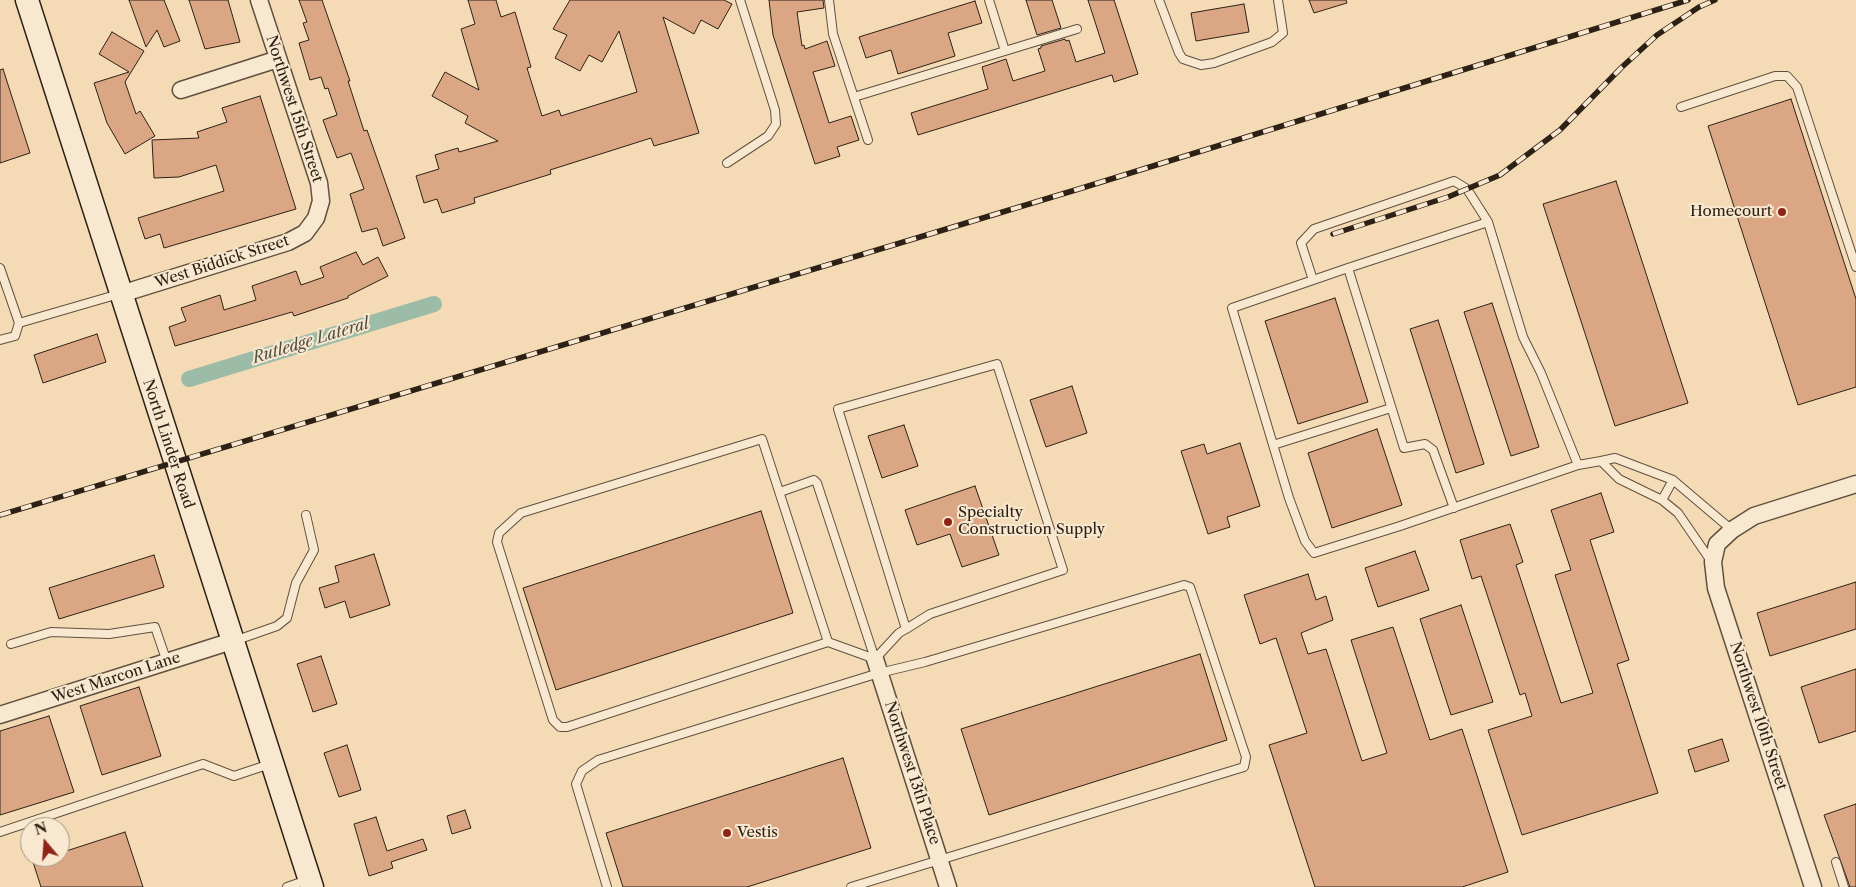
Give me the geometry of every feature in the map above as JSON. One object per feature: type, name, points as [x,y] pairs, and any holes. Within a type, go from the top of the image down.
[{"type":"main road","name":"North Linder Road","points":[[27,0],[310,883]]},
{"type":"street","name":"Northwest 15th Street","points":[[259,0],[319,183],[321,201],[316,218]]},
{"type":"street","points":[[181,90],[278,58]]},
{"type":"street","name":"West Biddick Street","points":[[120,294],[288,242],[305,233],[316,218]]},
{"type":"street","points":[[1732,530],[1754,516],[1856,484]]},
{"type":"street","name":"Northwest 10th Street","points":[[1732,530],[1717,544],[1712,562],[1716,588],[1813,887]]},
{"type":"street","name":"West Marcon Lane","points":[[0,715],[232,641]]},
{"type":"street","name":"Northwest 13th Place","points":[[877,666],[948,887]]},
{"type":"lane","points":[[727,163],[768,136],[776,124],[775,110],[740,0]]},
{"type":"lane","points":[[829,0],[833,34],[868,140]]},
{"type":"lane","points":[[989,0],[1005,51]]},
{"type":"lane","points":[[1159,0],[1178,53],[1183,59],[1201,65],[1214,63],[1264,45],[1283,33],[1278,0]]},
{"type":"lane","points":[[854,97],[1077,29]]},
{"type":"lane","points":[[1681,107],[1775,76],[1787,76],[1797,87],[1856,267]]},
{"type":"lane","points":[[1313,280],[1301,243],[1314,229],[1454,180],[1467,189],[1488,222],[1523,337],[1541,373],[1578,465]]},
{"type":"lane","points":[[1488,222],[1232,308],[1273,445],[1305,541],[1314,553],[1454,508],[1578,465],[1614,458],[1673,480],[1732,530]]},
{"type":"lane","points":[[0,268],[3,287],[19,323],[15,336],[0,340]]},
{"type":"lane","points":[[1348,268],[1404,448],[1425,444],[1433,450],[1454,508]]},
{"type":"lane","points":[[19,323],[120,294]]},
{"type":"lane","points":[[877,666],[899,633],[906,629],[930,614],[1063,570],[997,364],[838,409],[906,629]]},
{"type":"lane","points":[[1273,445],[1392,408]]},
{"type":"lane","points":[[828,642],[762,439],[521,513],[498,533],[497,542],[553,720],[560,727],[567,727],[828,642],[877,666]]},
{"type":"lane","points":[[1601,461],[1619,479],[1662,500],[1678,512],[1712,562]]},
{"type":"lane","points":[[780,492],[814,480],[817,483],[877,666]]},
{"type":"lane","points":[[1662,500],[1673,480]]},
{"type":"lane","points":[[232,641],[277,626],[287,618],[296,583],[314,550],[306,515]]},
{"type":"lane","points":[[607,887],[576,784],[582,772],[598,760],[877,666],[925,662],[1188,585],[1246,757],[1244,767],[851,887]]},
{"type":"lane","points":[[11,644],[51,632],[109,634],[155,626],[167,662]]},
{"type":"lane","points":[[0,832],[203,764],[234,776],[272,764]]},
{"type":"lane","points":[[1836,862],[1844,887]]},
{"type":"lane","points":[[286,887],[310,883]]},
{"type":"building","points":[[129,0],[164,0],[180,41],[164,47],[157,30],[146,47]]},
{"type":"building","points":[[189,0],[228,0],[240,42],[205,49]]},
{"type":"building","points":[[299,0],[322,0],[350,81],[348,81],[364,131],[367,130],[405,238],[383,246],[377,228],[362,232],[350,194],[364,189],[351,153],[337,158],[323,120],[337,115],[328,88],[325,89],[321,77],[310,80],[299,43],[309,40],[303,23],[307,22]]},
{"type":"building","points":[[468,0],[496,0],[501,17],[515,12],[531,67],[527,68],[542,116],[559,110],[561,116],[637,92],[619,31],[602,62],[589,55],[580,71],[555,58],[567,35],[553,29],[570,0],[724,0],[732,4],[718,29],[701,20],[694,34],[663,17],[699,133],[654,146],[651,138],[550,170],[551,174],[474,198],[475,203],[442,213],[437,199],[424,203],[416,176],[439,169],[435,155],[458,148],[459,152],[498,141],[465,123],[468,116],[432,96],[445,72],[479,90],[461,29],[475,24]]},
{"type":"building","points":[[769,0],[823,0],[824,8],[797,12],[802,46],[804,45],[805,49],[827,41],[835,66],[813,72],[829,123],[851,116],[859,140],[837,147],[840,156],[815,164],[773,35]]},
{"type":"building","points":[[1026,0],[1052,0],[1061,28],[1037,35]]},
{"type":"building","points":[[1088,0],[1114,0],[1138,74],[1114,82],[1112,75],[918,135],[911,113],[988,89],[982,67],[1006,59],[1013,81],[1045,71],[1038,49],[1041,46],[1065,39],[1066,41],[1069,40],[1076,62],[1105,53]]},
{"type":"building","points":[[1309,0],[1346,0],[1347,3],[1314,13]]},
{"type":"building","points":[[975,1],[982,23],[948,33],[955,56],[898,74],[891,50],[866,58],[859,37]]},
{"type":"building","points":[[1244,4],[1249,32],[1196,41],[1191,13]]},
{"type":"building","points":[[112,32],[144,51],[125,82],[136,114],[140,111],[155,136],[125,154],[107,123],[94,83],[129,72],[99,54]]},
{"type":"building","points":[[3,69],[30,153],[0,163],[0,70]]},
{"type":"building","points":[[260,96],[296,209],[164,248],[160,234],[145,239],[138,218],[224,191],[216,165],[179,177],[154,178],[152,140],[199,138],[197,132],[227,122],[222,108]]},
{"type":"building","name":"Homecourt","points":[[1791,99],[1856,299],[1856,387],[1798,405],[1708,126]]},
{"type":"building","points":[[1616,181],[1688,403],[1615,426],[1543,204]]},
{"type":"building","points":[[356,252],[363,265],[378,257],[388,276],[348,296],[348,298],[294,316],[292,312],[175,346],[169,327],[186,321],[181,308],[220,295],[224,310],[256,300],[252,286],[296,271],[301,285],[324,277],[320,267]]},
{"type":"building","points":[[1335,298],[1368,402],[1298,424],[1265,321]]},
{"type":"building","points":[[1492,303],[1539,447],[1511,456],[1464,312]]},
{"type":"building","points":[[1438,320],[1484,464],[1456,473],[1410,329]]},
{"type":"building","points":[[97,334],[106,362],[43,383],[34,355]]},
{"type":"building","points":[[1072,386],[1087,433],[1046,447],[1030,400]]},
{"type":"building","points":[[904,425],[918,466],[882,478],[868,436]]},
{"type":"building","points":[[1377,429],[1402,505],[1332,528],[1308,453]]},
{"type":"building","points":[[1240,443],[1260,506],[1227,517],[1230,527],[1208,534],[1181,451],[1204,444],[1207,454]]},
{"type":"building","name":"Specialty Construction Supply","points":[[975,486],[999,555],[962,567],[950,534],[917,545],[905,510]]},
{"type":"building","points":[[1601,493],[1614,532],[1590,540],[1629,660],[1617,664],[1658,793],[1522,835],[1488,730],[1532,716],[1525,693],[1520,695],[1481,576],[1472,579],[1460,540],[1510,524],[1523,562],[1516,565],[1561,703],[1593,693],[1555,575],[1571,570],[1551,510]]},
{"type":"building","points":[[761,511],[793,613],[556,690],[523,588]]},
{"type":"building","points":[[1415,551],[1429,590],[1378,607],[1365,568]]},
{"type":"building","points":[[374,554],[390,605],[350,618],[345,601],[325,608],[319,588],[339,582],[335,566]]},
{"type":"building","points":[[154,555],[164,587],[59,619],[49,588]]},
{"type":"building","points":[[1308,574],[1316,600],[1326,596],[1333,620],[1301,633],[1308,654],[1326,649],[1362,761],[1387,753],[1351,640],[1393,627],[1430,740],[1462,729],[1508,872],[1462,887],[1315,887],[1269,745],[1307,733],[1276,638],[1260,644],[1244,595]]},
{"type":"building","points":[[1856,582],[1856,629],[1770,656],[1757,613]]},
{"type":"building","points":[[1461,605],[1493,702],[1451,715],[1420,619]]},
{"type":"building","points":[[1200,654],[1227,740],[989,815],[961,729]]},
{"type":"building","points":[[321,656],[337,704],[313,712],[297,664]]},
{"type":"building","points":[[1856,669],[1856,731],[1819,743],[1801,687]]},
{"type":"building","points":[[139,687],[161,756],[102,775],[80,706]]},
{"type":"building","points":[[49,716],[74,792],[0,815],[0,731]]},
{"type":"building","points":[[1722,739],[1729,761],[1695,772],[1688,750]]},
{"type":"building","points":[[347,745],[361,790],[339,797],[324,753]]},
{"type":"building","points":[[843,758],[871,848],[747,887],[623,887],[606,833]]},
{"type":"building","points":[[1856,804],[1856,887],[1850,887],[1824,815]]},
{"type":"building","points":[[465,810],[471,828],[452,834],[447,816]]},
{"type":"building","points":[[376,817],[387,851],[423,839],[427,850],[391,862],[393,868],[369,876],[354,824]]},
{"type":"building","points":[[125,832],[143,887],[41,887],[35,867],[70,867],[70,850]]},
{"type":"waterway","name":"Rutledge Lateral","points":[[189,379],[434,304]]},
{"type":"railway","points":[[0,515],[1082,188],[1688,0]]},
{"type":"railway","points":[[1333,234],[1448,197],[1500,175],[1560,130],[1622,67],[1657,35],[1699,7],[1715,0]]},
{"type":"place","name":"Homecourt","points":[[1782,212]]},
{"type":"place","name":"Specialty Construction Supply","points":[[948,522]]},
{"type":"place","name":"Vestis","points":[[727,833]]}]
